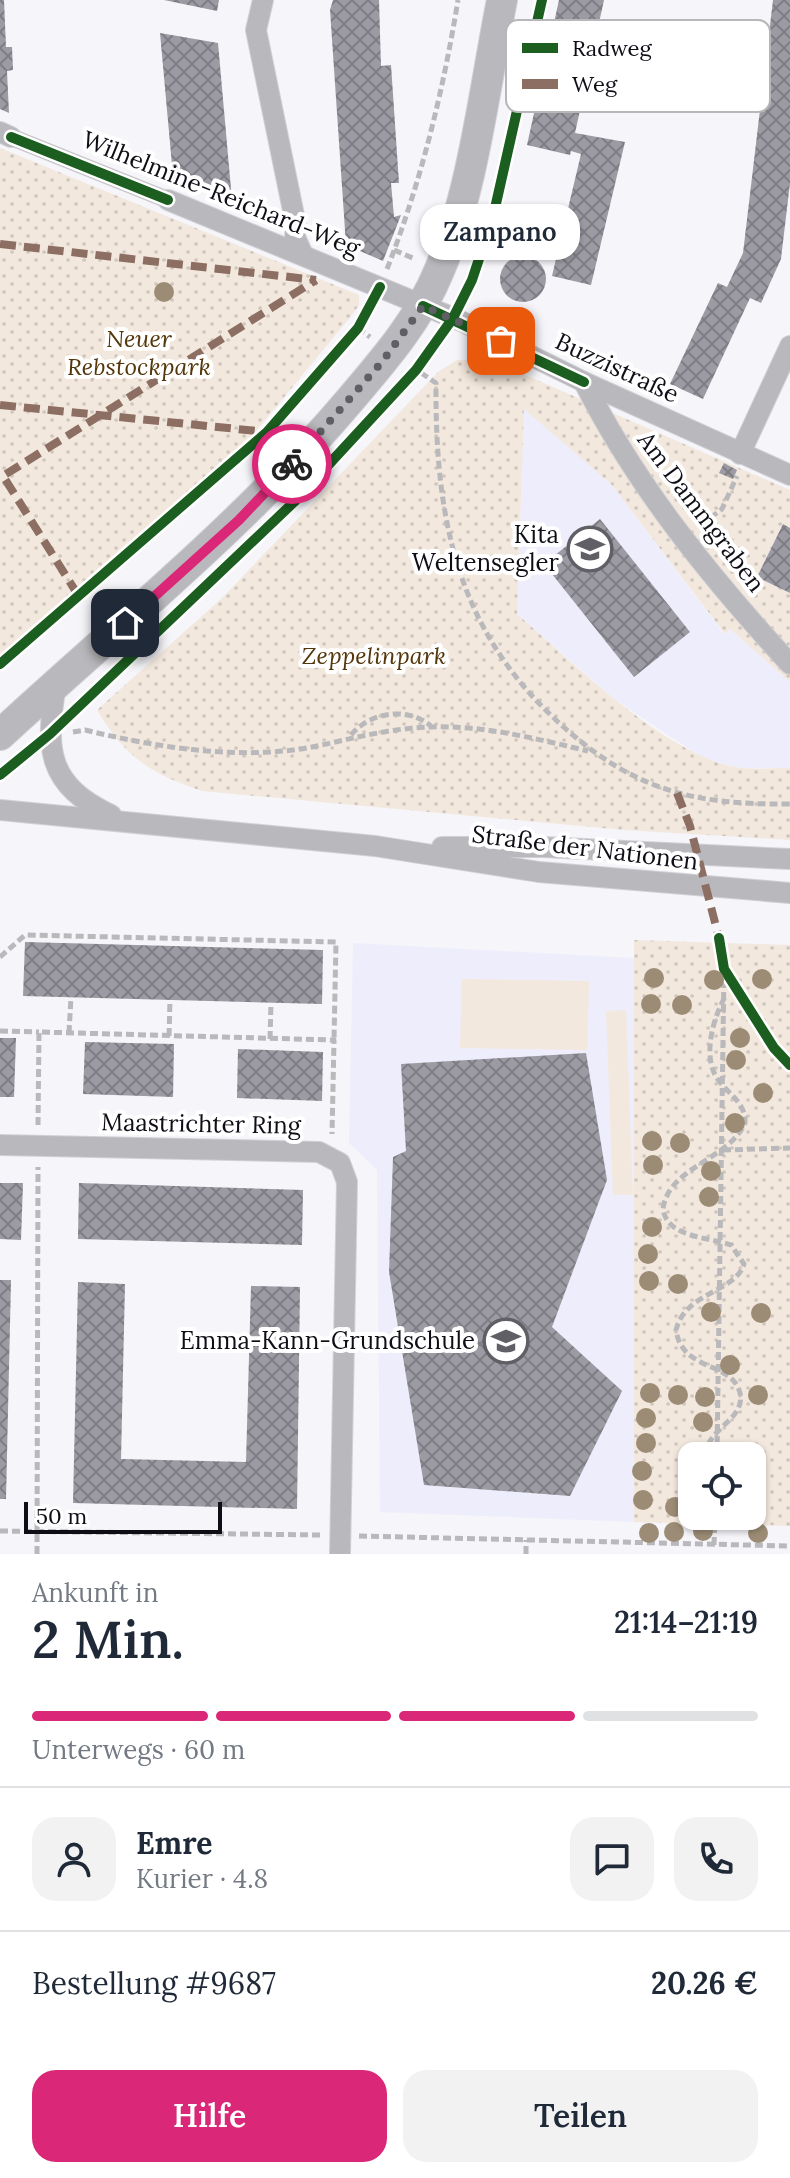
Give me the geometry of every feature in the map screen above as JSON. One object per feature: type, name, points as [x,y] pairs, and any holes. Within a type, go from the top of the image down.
[{"type":"main road","points":[[0,735],[239,520],[319,436],[390,352],[423,306],[453,229],[502,0]]},
{"type":"street","points":[[263,0],[256,30],[296,225],[295,237],[303,255]]},
{"type":"street","name":"Wilhelmine-Reichard-Weg","points":[[6,135],[423,306]]},
{"type":"street","name":"Buzzistraße","points":[[423,306],[790,475]]},
{"type":"street","points":[[743,455],[790,346]]},
{"type":"street","name":"Am Dammgraben","points":[[584,382],[623,456],[790,664]]},
{"type":"street","name":"Straße der Nationen","points":[[56,685],[50,750],[64,784],[91,806],[122,820]]},
{"type":"street","name":"Straße der Nationen","points":[[0,810],[375,846],[539,872],[790,893]]},
{"type":"street","name":"Straße der Nationen","points":[[375,846],[543,847],[790,859]]},
{"type":"street","name":"Maastrichter Ring","points":[[0,1145],[319,1152],[331,1155],[346,1171],[340,1545]]},
{"type":"path","points":[[380,287],[412,204],[434,123],[458,0]]},
{"type":"path","points":[[406,381],[425,357]]},
{"type":"path","points":[[426,377],[436,383],[439,459],[449,539],[478,622],[525,692],[591,752],[626,776],[677,793],[752,804],[790,804]]},
{"type":"path","points":[[685,537],[722,509],[743,455]]},
{"type":"path","points":[[350,736],[361,725],[387,714],[412,715],[432,727]]},
{"type":"path","points":[[50,750],[72,732],[85,730],[210,751],[321,746],[350,736],[432,727],[528,737],[591,752]]},
{"type":"path","points":[[0,957],[25,935],[336,942],[331,1155]]},
{"type":"path","points":[[717,1442],[726,995],[721,953]]},
{"type":"path","points":[[724,969],[736,988]]},
{"type":"path","points":[[709,1442],[736,1412],[740,1396],[735,1384],[682,1350],[676,1330],[688,1306],[736,1275],[744,1264],[736,1250],[721,1241],[679,1229],[666,1220],[663,1209],[670,1191],[680,1180],[723,1150],[742,1130],[745,1117],[739,1103],[712,1068],[713,1023],[726,995]]},
{"type":"path","points":[[69,1033],[71,997]]},
{"type":"path","points":[[169,1036],[170,1000]]},
{"type":"path","points":[[270,1039],[271,1003]]},
{"type":"path","points":[[0,1031],[334,1040]]},
{"type":"path","points":[[37,1554],[39,1032]]},
{"type":"path","points":[[723,1150],[790,1148]]},
{"type":"path","points":[[714,1545],[715,1530]]},
{"type":"path","points":[[0,1531],[340,1545],[526,1540],[790,1546]]},
{"type":"path","points":[[526,1540],[526,1554]]},
{"type":"path","points":[[771,1554],[772,1546]]},
{"type":"shaded area","name":"Kita Weltensegler","points":[[524,408],[611,484],[724,634],[730,629],[790,682],[790,768],[737,768],[701,757],[614,699],[517,614]]},
{"type":"shaded area","name":"Emma-Kann-Grundschule","points":[[353,943],[634,958],[634,1522],[380,1512],[377,1170],[349,1143]]},
{"type":"green space","name":"Neuer Rebstockpark","points":[[0,148],[359,295],[359,305],[247,442],[0,658]]},
{"type":"green space","name":"Zeppelinpark","points":[[457,360],[491,360],[790,490],[790,528],[782,525],[757,577],[790,593],[790,682],[730,629],[725,634],[611,484],[524,409],[517,614],[591,680],[679,744],[708,759],[735,767],[790,768],[790,840],[624,830],[202,791],[168,778],[141,762],[107,726],[97,710],[221,599],[438,372]]},
{"type":"green space","points":[[634,940],[790,945],[790,1526],[766,1525],[766,1442],[678,1442],[678,1523],[634,1522]]},
{"type":"green space","points":[[462,979],[589,981],[587,1050],[460,1048]]},
{"type":"green space","points":[[626,1010],[633,1195],[613,1195],[606,1011]]},
{"type":"building","points":[[0,0],[4,0],[6,47],[12,47],[13,70],[7,71],[9,113],[0,109]]},
{"type":"building","points":[[164,0],[219,0],[217,11]]},
{"type":"building","points":[[333,0],[379,0],[381,66],[391,65],[399,183],[391,183],[394,217],[401,215],[383,261],[346,245],[330,10]]},
{"type":"building","points":[[559,0],[604,0],[600,20],[555,20]]},
{"type":"building","points":[[773,0],[790,0],[790,183],[781,259],[761,303],[750,298],[703,399],[670,384],[718,283],[727,287],[743,253],[760,112],[770,112]]},
{"type":"building","points":[[160,33],[218,43],[232,200],[173,176]]},
{"type":"building","points":[[534,112],[580,112],[575,133],[625,142],[591,285],[552,276],[581,154],[571,151],[570,155],[527,145]]},
{"type":"building","points":[[523,256],[539,263],[546,279],[539,295],[523,302],[507,295],[500,279],[507,263]]},
{"type":"building","points":[[724,463],[737,470],[733,479],[719,473]]},
{"type":"building","points":[[600,519],[690,632],[634,677],[544,564]]},
{"type":"building","points":[[783,524],[790,528],[790,593],[757,577]]},
{"type":"building","points":[[25,942],[323,950],[322,1004],[23,996]]},
{"type":"building","points":[[0,1038],[16,1038],[14,1097],[0,1097]]},
{"type":"building","points":[[85,1042],[174,1044],[173,1097],[83,1094]]},
{"type":"building","points":[[238,1049],[323,1052],[322,1101],[237,1098]]},
{"type":"building","points":[[586,1053],[607,1180],[552,1327],[622,1391],[570,1496],[424,1485],[389,1272],[393,1157],[406,1151],[401,1064]]},
{"type":"building","points":[[0,1183],[23,1183],[21,1240],[0,1239]]},
{"type":"building","points":[[79,1183],[303,1190],[302,1245],[78,1239]]},
{"type":"building","points":[[0,1280],[11,1280],[6,1499],[0,1499]]},
{"type":"building","points":[[78,1282],[125,1284],[121,1459],[246,1462],[251,1286],[300,1287],[297,1509],[73,1503]]},
{"type":"marked path","points":[[0,244],[316,280]]},
{"type":"marked path","points":[[78,595],[3,476],[316,280]]},
{"type":"marked path","points":[[0,405],[267,432]]},
{"type":"marked path","points":[[677,793],[690,826],[719,938]]},
{"type":"cycle path","points":[[537,20],[542,0]]},
{"type":"cycle path","points":[[0,775],[50,734],[294,502],[416,370],[453,318],[472,280],[493,217],[517,112]]},
{"type":"cycle path","points":[[11,137],[168,200]]},
{"type":"cycle path","points":[[0,664],[267,432],[358,328],[380,287]]},
{"type":"cycle path","points":[[423,306],[584,382]]},
{"type":"cycle path","points":[[719,938],[724,969],[774,1048],[790,1065]]},
{"type":"way so far","points":[[292,464],[382,362],[423,306],[501,341]]},
{"type":"place","name":"Zampano","points":[[501,341]]},
{"type":"place","name":"Kita Weltensegler","points":[[590,549]]},
{"type":"place","name":"Emma-Kann-Grundschule","points":[[506,1341]]},
{"type":"route","points":[[125,623],[239,520],[292,464]]}]
